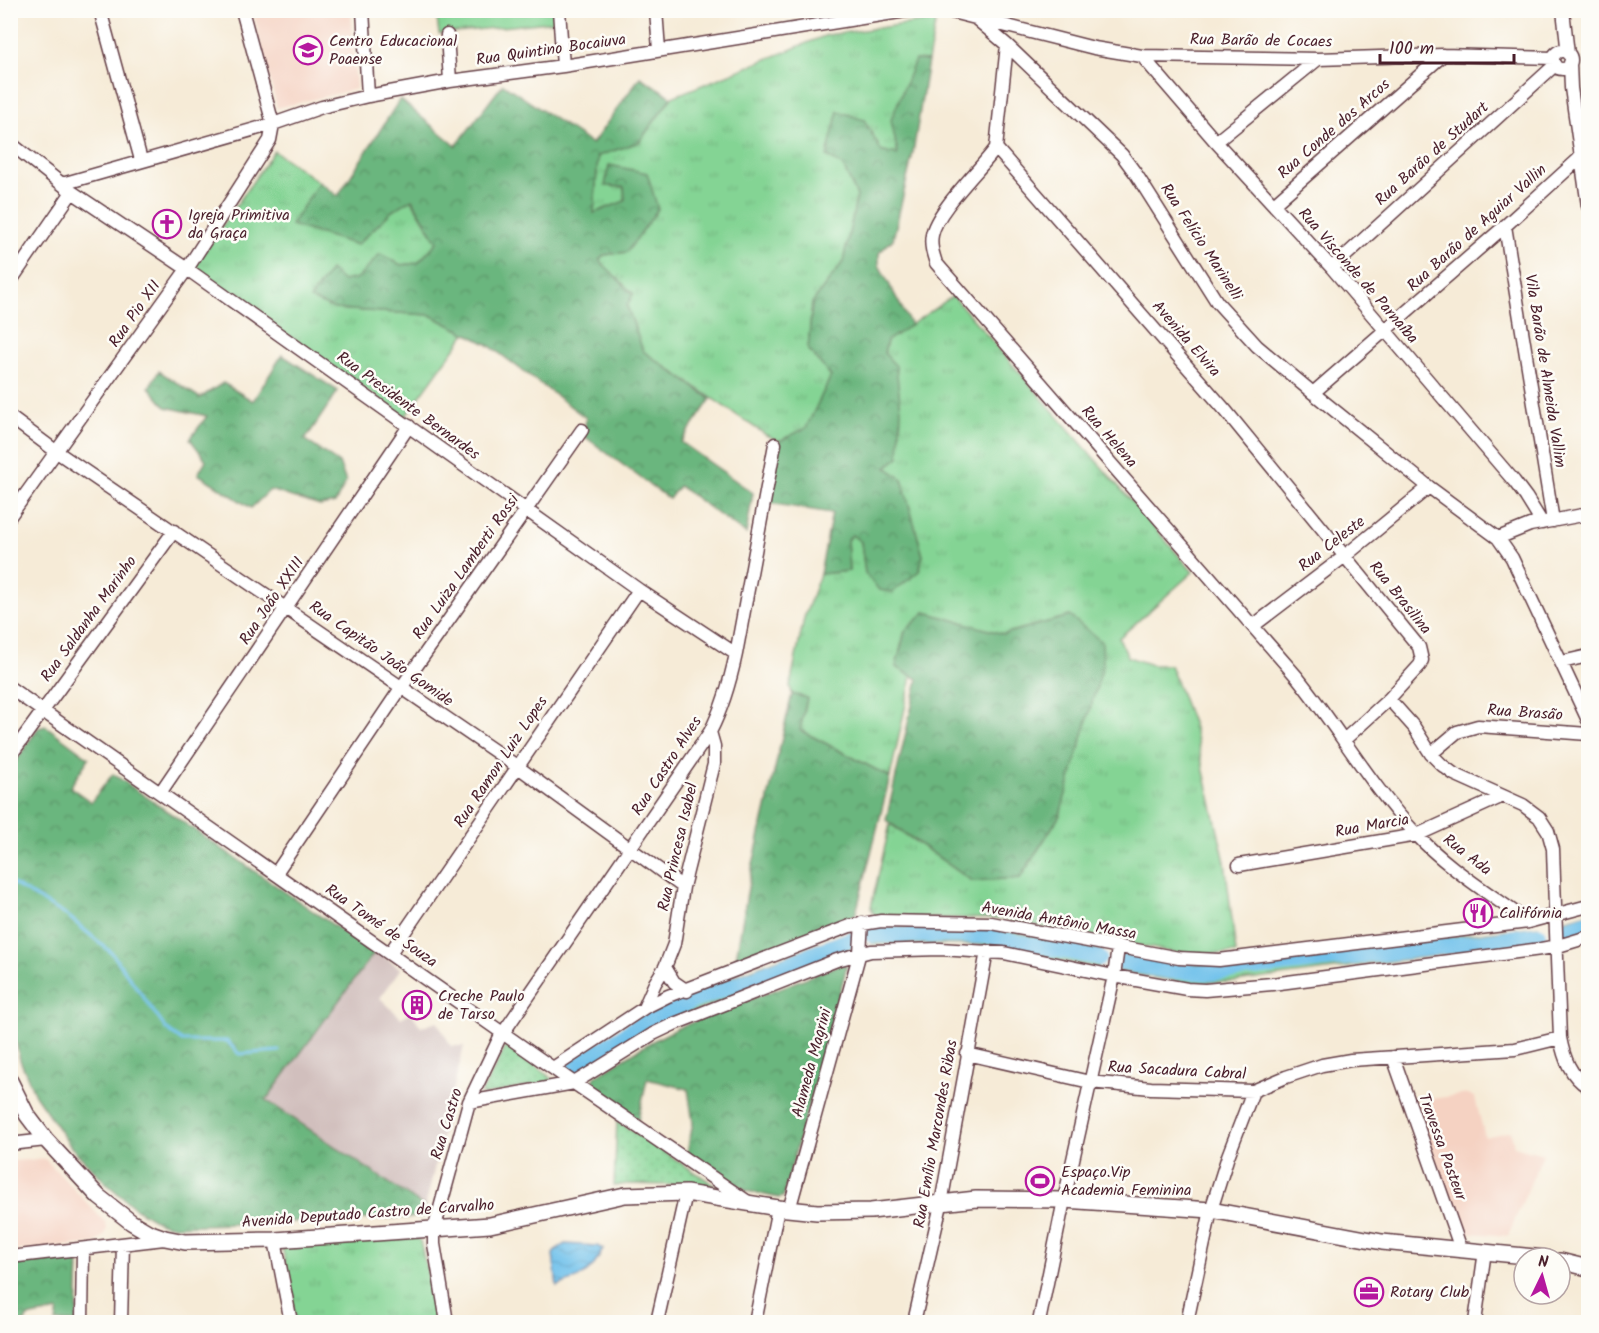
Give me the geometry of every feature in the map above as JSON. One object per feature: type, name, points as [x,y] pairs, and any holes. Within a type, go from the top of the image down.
[{"type":"main road","name":"Avenida Deputado Castro de Carvalho","points":[[10,1081],[27,1115],[46,1140],[99,1197],[131,1222],[165,1239],[206,1242],[275,1240],[434,1230],[510,1222],[626,1195],[687,1193],[731,1195],[749,1202],[783,1209],[838,1213],[976,1199],[1064,1200],[1210,1210],[1382,1242],[1512,1254]]},
{"type":"main road","points":[[1572,1264],[1588,1268]]},
{"type":"street","points":[[100,10],[141,160]]},
{"type":"street","points":[[242,10],[273,124]]},
{"type":"street","points":[[363,10],[369,96]]},
{"type":"street","points":[[559,10],[563,66]]},
{"type":"street","points":[[656,10],[659,50]]},
{"type":"street","name":"Rua Quintino Bocaiuva","points":[[67,188],[141,160],[273,124],[322,107],[369,96],[884,12],[912,10]]},
{"type":"street","points":[[944,10],[973,14]]},
{"type":"street","points":[[1563,10],[1565,31],[1560,60],[1571,88],[1585,156],[1588,206]]},
{"type":"street","name":"Rua Felício Marinelli","points":[[973,14],[1122,155],[1217,302],[1257,346],[1430,487],[1498,538],[1512,558],[1588,720]]},
{"type":"street","name":"Rua Barão de Cocaes","points":[[973,14],[1094,48],[1142,56],[1318,58],[1443,55],[1560,60]]},
{"type":"street","points":[[447,35],[450,81]]},
{"type":"street","points":[[996,148],[1007,45]]},
{"type":"street","name":"Rua Conde dos Arcos","points":[[1274,204],[1443,55]]},
{"type":"street","name":"Rua Visconde de Parnaíba","points":[[1142,56],[1216,142],[1332,268],[1547,522]]},
{"type":"street","points":[[1216,142],[1318,58]]},
{"type":"street","name":"Rua Barão de Studart","points":[[1332,268],[1560,60]]},
{"type":"street","name":"Rua Pio XII","points":[[10,516],[187,269],[266,148],[273,124]]},
{"type":"street","name":"Rua Presidente Bernardes","points":[[10,143],[67,188],[187,269],[639,590],[736,654]]},
{"type":"street","name":"Avenida Elvira","points":[[996,148],[1226,411],[1345,556]]},
{"type":"street","name":"Rua Helena","points":[[996,148],[940,214],[934,226],[931,247],[936,263],[1253,626],[1320,706],[1344,740]]},
{"type":"street","name":"Rua Barão de Aguiar Vallin","points":[[1313,393],[1585,156]]},
{"type":"street","points":[[10,282],[67,188]]},
{"type":"street","name":"Vila Barão de Almeida Vallim","points":[[1505,226],[1547,522]]},
{"type":"street","name":"Rua Capitão João Gomide","points":[[10,417],[57,452],[518,767],[683,887]]},
{"type":"street","name":"Rua João XXIII","points":[[160,793],[410,426]]},
{"type":"street","name":"Rua Luiza Lamberti Rossi","points":[[276,873],[400,688],[582,430]]},
{"type":"street","name":"Rua Castro Alves","points":[[504,1032],[632,850],[710,732],[725,701],[736,654],[775,444]]},
{"type":"street","name":"Rua Celeste","points":[[1253,626],[1430,487]]},
{"type":"street","points":[[1498,538],[1547,522],[1588,514]]},
{"type":"street","name":"Rua Saldanha Marinho","points":[[10,756],[174,531]]},
{"type":"street","name":"Rua Brasilina","points":[[1344,740],[1389,699],[1420,665],[1422,653],[1345,556]]},
{"type":"street","name":"Rua Ramon Luiz Lopes","points":[[390,953],[639,590]]},
{"type":"street","points":[[1562,662],[1588,656]]},
{"type":"street","name":"Rua Tomé de Souza","points":[[10,688],[504,1032],[731,1195]]},
{"type":"street","points":[[1389,699],[1414,727],[1431,753],[1454,774],[1524,805],[1539,817],[1548,831],[1552,849],[1558,946],[1560,1038],[1564,1057],[1571,1072],[1588,1087]]},
{"type":"street","name":"Rua Brasão","points":[[1431,753],[1457,732],[1478,726],[1588,734]]},
{"type":"street","name":"Rua Princesa Isabel","points":[[644,1008],[674,944],[683,887],[714,764],[714,746],[710,732]]},
{"type":"street","name":"Rua Ada","points":[[1344,740],[1385,798],[1417,835],[1453,867],[1528,922]]},
{"type":"street","name":"Rua Marcia","points":[[1239,865],[1417,835],[1503,796]]},
{"type":"street","name":"Rua Ada","points":[[1498,900],[1503,913],[1500,926]]},
{"type":"street","name":"Avenida Antônio Massa","points":[[553,1068],[644,1008],[668,996],[687,991],[862,923],[881,921],[991,923],[1179,958],[1219,960],[1528,922],[1588,906]]},
{"type":"street","name":"Alameda Magrini","points":[[755,1323],[783,1209],[860,952],[862,923]]},
{"type":"street","points":[[469,1102],[574,1083],[653,1034],[674,1024],[860,952],[940,949],[987,951],[1188,989],[1222,989],[1558,946],[1588,937]]},
{"type":"street","points":[[1039,1323],[1114,976],[1118,948]]},
{"type":"street","name":"Rua Emílio Marcondes Ribas","points":[[914,1323],[942,1202],[987,951]]},
{"type":"street","points":[[665,967],[674,982],[687,991]]},
{"type":"street","name":"Rua Castro","points":[[434,1230],[469,1102],[504,1032]]},
{"type":"street","name":"Rua Sacadura Cabral","points":[[967,1054],[1090,1082],[1151,1088],[1253,1091],[1322,1065],[1351,1060],[1515,1049],[1560,1038]]},
{"type":"street","name":"Travessa Pasteur","points":[[1393,1057],[1461,1248]]},
{"type":"street","points":[[1187,1323],[1210,1210],[1253,1091]]},
{"type":"street","points":[[10,1144],[46,1140]]},
{"type":"street","points":[[657,1323],[687,1193]]},
{"type":"street","points":[[434,1230],[434,1244],[447,1323]]},
{"type":"street","points":[[10,1257],[165,1239]]},
{"type":"street","points":[[275,1240],[291,1323]]},
{"type":"street","points":[[121,1323],[123,1244]]},
{"type":"street","points":[[82,1323],[83,1249]]},
{"type":"street","points":[[1475,1323],[1485,1251]]},
{"type":"shaded area","name":"Centro Educacional Poaense","points":[[253,11],[351,11],[356,89],[277,108]]},
{"type":"shaded area","points":[[376,951],[401,969],[380,998],[401,1018],[411,1012],[421,1027],[437,1021],[451,1046],[464,1046],[425,1207],[266,1100]]},
{"type":"shaded area","points":[[1469,1094],[1475,1098],[1485,1137],[1511,1131],[1514,1146],[1543,1154],[1508,1236],[1460,1232],[1415,1101]]},
{"type":"shaded area","points":[[45,1159],[105,1222],[107,1228],[105,1235],[95,1243],[11,1251],[11,1161]]},
{"type":"green space","points":[[436,11],[555,11],[556,21],[439,34]]},
{"type":"green space","points":[[936,20],[928,61],[915,60],[899,154],[882,152],[864,120],[843,166],[857,196],[843,262],[812,303],[808,349],[831,376],[806,429],[779,441],[766,435],[643,351],[627,306],[633,294],[598,260],[604,255],[627,252],[625,201],[594,213],[598,156],[639,142],[672,97],[827,35]]},
{"type":"green space","points":[[915,60],[928,61],[913,153],[893,239],[879,253],[879,265],[911,325],[887,341],[884,353],[896,366],[901,410],[899,457],[886,467],[902,479],[923,556],[919,571],[893,592],[879,590],[865,573],[861,542],[852,535],[847,540],[849,571],[820,574],[832,513],[768,503],[779,441],[806,428],[831,376],[808,349],[812,303],[843,262],[857,196],[843,166],[827,156],[838,111],[864,120],[882,152],[898,154],[891,120]]},
{"type":"green space","points":[[640,77],[672,97],[639,142],[598,156],[594,213],[625,201],[624,187],[605,186],[609,165],[647,173],[658,209],[627,252],[604,255],[599,260],[633,294],[627,306],[643,351],[711,399],[681,442],[753,493],[746,534],[679,486],[669,499],[584,436],[586,418],[487,344],[430,315],[335,309],[310,299],[330,270],[343,281],[358,278],[380,254],[401,265],[418,263],[437,242],[412,199],[392,211],[357,245],[291,225],[319,182],[338,196],[400,99],[456,146],[503,84],[592,144]]},
{"type":"green space","points":[[274,151],[319,182],[292,225],[357,245],[392,211],[411,199],[437,242],[418,263],[401,265],[380,255],[358,278],[343,281],[335,309],[430,315],[466,333],[405,417],[238,302],[195,265]]},
{"type":"green space","points":[[953,296],[1193,572],[1119,638],[1128,657],[1152,665],[1170,665],[1194,728],[1225,862],[1236,953],[1187,955],[1002,919],[879,917],[872,912],[871,907],[890,824],[972,881],[1020,878],[1060,815],[1070,616],[1003,634],[925,612],[905,631],[896,667],[912,676],[890,777],[800,730],[807,698],[792,694],[790,686],[804,618],[820,574],[849,571],[847,540],[852,535],[861,542],[865,573],[923,556],[902,479],[886,467],[884,354],[887,341]]},
{"type":"green space","points":[[282,355],[338,391],[305,440],[339,463],[346,482],[335,503],[320,506],[270,490],[251,508],[198,474],[206,460],[190,439],[207,416],[166,407],[149,387],[159,371],[200,398],[223,383],[253,401]]},
{"type":"green space","points":[[925,612],[1003,634],[1070,616],[1102,642],[1103,665],[1060,815],[1020,878],[972,881],[886,820],[918,679],[896,667],[905,631]]},
{"type":"green space","points":[[792,694],[807,698],[800,730],[890,777],[856,913],[850,919],[735,964],[749,882]]},
{"type":"green space","points":[[46,726],[89,758],[70,787],[91,802],[113,774],[374,953],[266,1100],[425,1207],[423,1217],[174,1226],[158,1222],[136,1209],[107,1184],[71,1147],[35,1095],[20,1060],[10,1017],[11,769],[38,728]]},
{"type":"green space","points":[[1588,913],[1588,929],[1563,936],[1558,934],[1557,922]]},
{"type":"green space","points":[[1538,926],[1544,932],[1541,942],[1234,982],[1187,983],[1119,972],[1123,954],[1177,964],[1217,964]]},
{"type":"green space","points":[[870,927],[973,927],[1007,930],[1102,950],[1105,958],[1098,968],[980,945],[872,944],[867,938]]},
{"type":"green space","points":[[850,932],[853,941],[850,950],[666,1023],[574,1077],[565,1069],[565,1066],[643,1014],[670,1000]]},
{"type":"green space","points":[[841,964],[847,966],[783,1197],[747,1191],[687,1153],[693,1123],[688,1089],[647,1079],[638,1120],[594,1089],[592,1083],[596,1076],[678,1028]]},
{"type":"green space","points":[[506,1047],[513,1048],[555,1081],[481,1094]]},
{"type":"green space","points":[[617,1121],[716,1186],[627,1184],[614,1186]]},
{"type":"green space","points":[[416,1237],[420,1241],[439,1322],[296,1322],[282,1246]]},
{"type":"green space","points":[[79,1256],[77,1322],[56,1322],[58,1311],[27,1317],[25,1322],[11,1322],[11,1263]]},
{"type":"water","points":[[565,1244],[597,1246],[603,1249],[590,1269],[573,1280],[557,1286],[553,1254]]},
{"type":"waterway","points":[[10,882],[69,917],[112,953],[166,1029],[182,1041],[227,1041],[239,1054],[279,1051]]},
{"type":"waterway","points":[[1561,930],[1588,921]]},
{"type":"waterway","points":[[1123,963],[1170,971],[1210,973],[1538,934]]},
{"type":"waterway","points":[[872,935],[987,936],[1099,958]]},
{"type":"waterway","points":[[575,1067],[648,1019],[849,940]]},
{"type":"place","name":"Centro Educacional Poaense","points":[[308,50]]},
{"type":"place","name":"Igreja Primitiva da Graça","points":[[167,224]]},
{"type":"place","name":"Califórnia","points":[[1478,913]]},
{"type":"place","name":"Creche Paulo de Tarso","points":[[417,1005]]},
{"type":"place","name":"Espaço.Vip Academia Feminina","points":[[1040,1181]]},
{"type":"place","name":"Rotary Club","points":[[1369,1292]]}]
